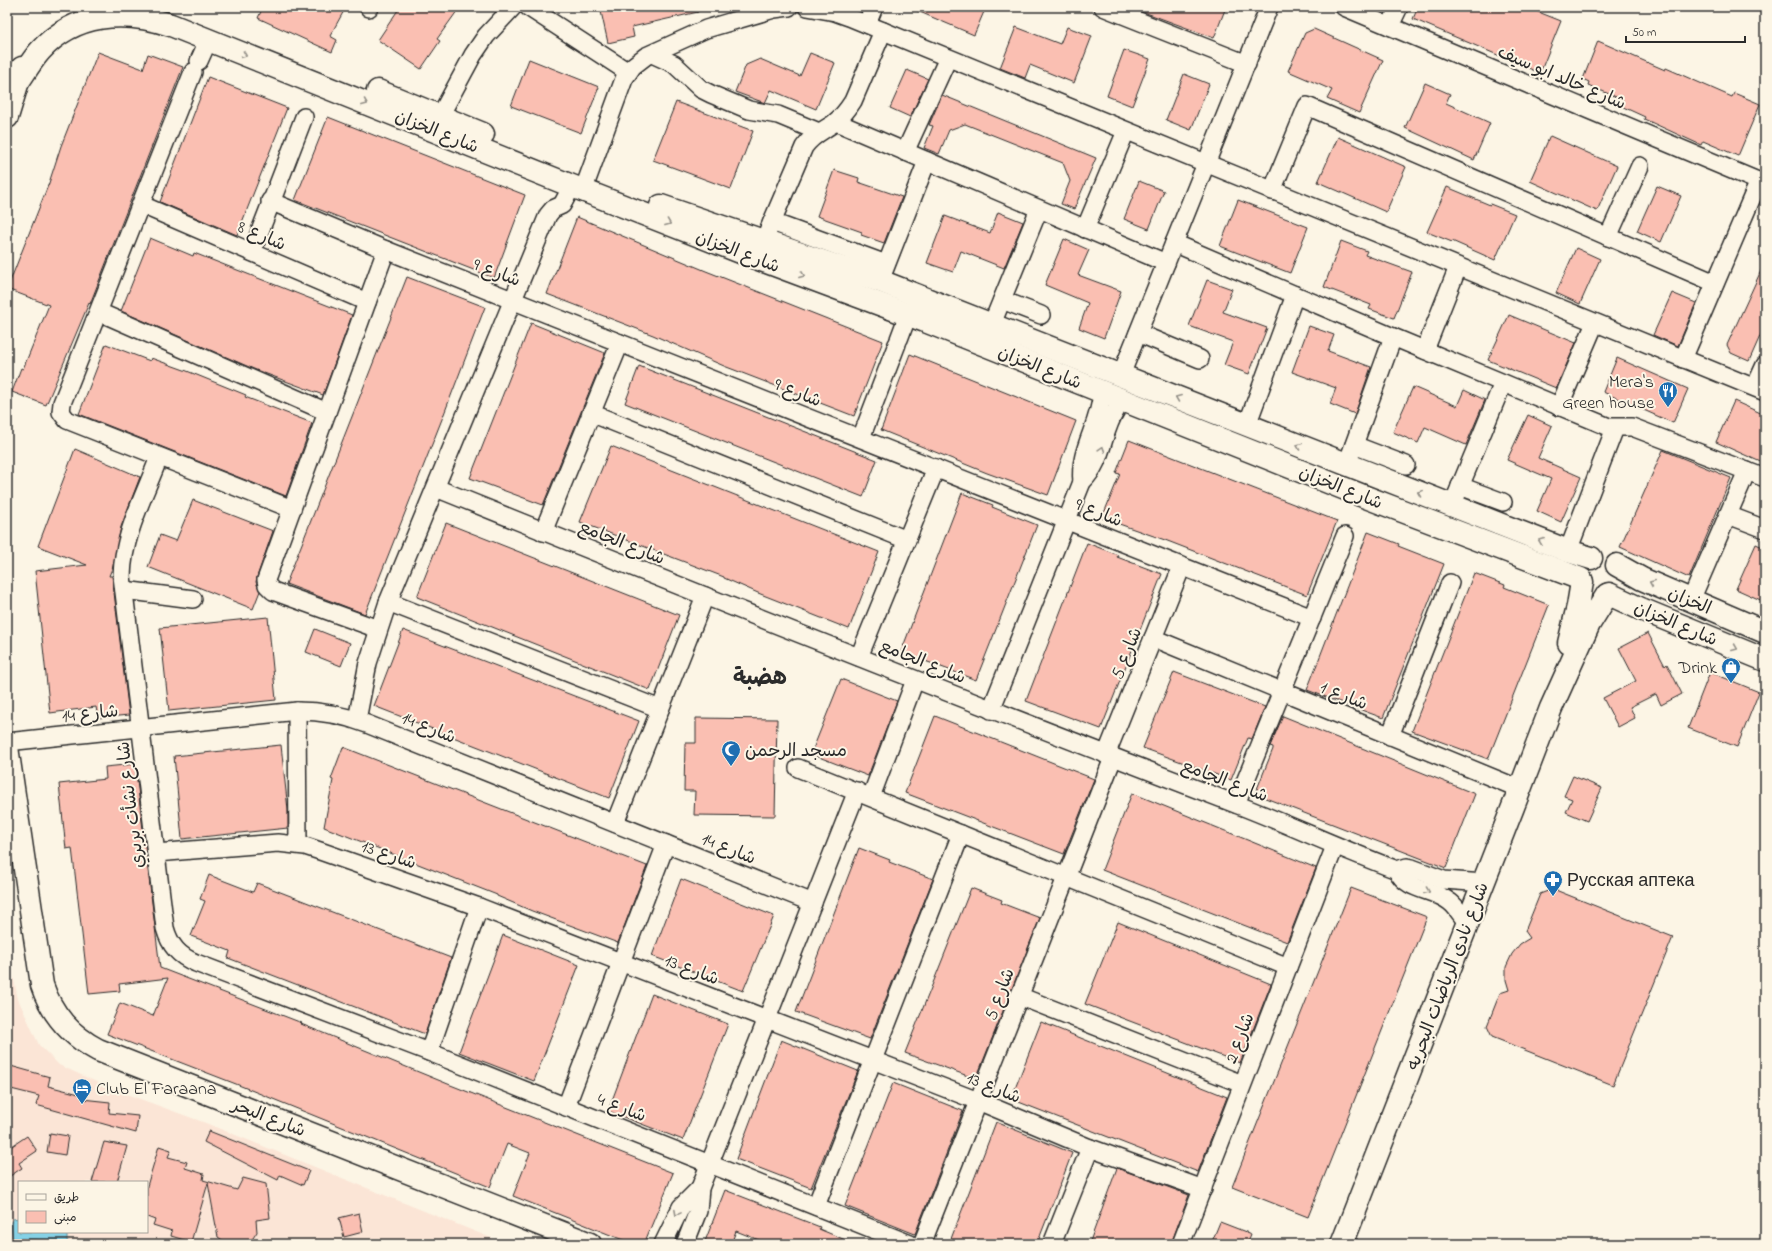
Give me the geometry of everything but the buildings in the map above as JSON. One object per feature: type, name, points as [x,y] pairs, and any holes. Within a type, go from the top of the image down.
[{"type":"main road","points":[[7,117],[26,55],[37,42],[62,21],[96,7]]},
{"type":"main road","name":"شارع الخزان","points":[[158,7],[440,116],[580,183]]},
{"type":"main road","name":"شارع الخزان","points":[[18,82],[39,52],[50,41],[76,25],[106,16],[123,15],[156,20],[580,183],[764,240],[883,273],[992,324],[1247,425],[1350,454],[1456,496],[1568,551],[1591,558]]},
{"type":"main road","name":"شارع الخزان","points":[[764,240],[908,315],[1581,581]]},
{"type":"main road","points":[[1603,556],[1613,560],[1617,565],[1620,572],[1618,586],[1608,594],[1594,595],[1584,588],[1581,581],[1582,567],[1591,558],[1603,556]]},
{"type":"main road","name":"الخزان","points":[[1617,565],[1642,579],[1765,632]]},
{"type":"main road","name":"شارع نادى الرياضات البحريه","points":[[1342,1244],[1468,924],[1550,708],[1576,618],[1581,581]]},
{"type":"main road","name":"شارع الخزان","points":[[1608,594],[1765,660]]},
{"type":"main road","name":"شارع نادى الرياضات البحريه","points":[[1550,708],[1589,624],[1608,594]]},
{"type":"main road","name":"شارع البحر","points":[[7,747],[42,985],[55,1014],[66,1028],[76,1037],[98,1050],[590,1244]]},
{"type":"street","points":[[440,116],[473,55],[486,36],[513,7]]},
{"type":"street","points":[[528,7],[628,72]]},
{"type":"street","points":[[356,720],[368,663],[388,602],[548,215],[553,209],[562,205],[580,183],[628,72],[639,61],[706,29],[774,9],[789,7]]},
{"type":"street","points":[[867,24],[874,7]]},
{"type":"street","points":[[1121,375],[1269,7]]},
{"type":"street","name":"شارع خالد ابو سيف","points":[[1344,7],[1762,183]]},
{"type":"street","points":[[1390,26],[1399,7]]},
{"type":"street","points":[[817,8],[835,12],[867,24],[1760,390],[1765,365]]},
{"type":"street","points":[[1113,9],[1246,64]]},
{"type":"street","points":[[764,240],[804,147],[819,132],[836,122],[853,101],[883,31]]},
{"type":"street","points":[[208,41],[196,67],[62,403],[61,412],[67,420],[292,509]]},
{"type":"street","points":[[652,54],[674,64],[701,89],[711,94],[748,110],[778,115],[819,132]]},
{"type":"street","points":[[905,152],[948,58]]},
{"type":"street","points":[[1272,190],[1307,106],[1715,284]]},
{"type":"street","points":[[252,252],[270,201],[304,117]]},
{"type":"street","points":[[836,122],[1166,263]]},
{"type":"street","points":[[1085,228],[1126,131]]},
{"type":"street","points":[[883,273],[927,161]]},
{"type":"street","points":[[1608,237],[1640,166]]},
{"type":"street","points":[[1683,359],[1715,284],[1762,183]]},
{"type":"street","name":"شارع 9","points":[[270,201],[386,250],[1312,618]]},
{"type":"street","name":"شارع 8","points":[[142,205],[367,302]]},
{"type":"street","points":[[992,324],[1039,209]]},
{"type":"street","points":[[1174,243],[1559,406],[1615,428],[1632,428],[1765,478]]},
{"type":"street","points":[[378,629],[274,591],[267,586],[267,577],[386,250]]},
{"type":"street","points":[[1425,350],[1458,267]]},
{"type":"street","points":[[1247,425],[1295,295]]},
{"type":"street","points":[[1002,300],[1041,315]]},
{"type":"street","points":[[99,312],[327,412]]},
{"type":"street","points":[[861,438],[908,315]]},
{"type":"street","points":[[1559,406],[1595,323]]},
{"type":"street","points":[[1138,333],[1200,359]]},
{"type":"street","points":[[1393,337],[1350,454],[1406,465]]},
{"type":"street","points":[[543,532],[620,343]]},
{"type":"street","points":[[1502,383],[1456,496],[1503,502]]},
{"type":"street","points":[[1082,482],[1082,458],[1097,421],[1102,392]]},
{"type":"street","points":[[991,710],[1082,482],[1090,473],[1099,458],[1116,410],[1120,406],[1129,403]]},
{"type":"street","points":[[591,413],[907,540]]},
{"type":"street","points":[[1568,551],[1615,428]]},
{"type":"street","name":"شارع نشأت بربري","points":[[159,457],[126,544],[123,561],[124,590],[165,928],[172,946],[178,953],[196,963],[318,1009]]},
{"type":"street","points":[[859,657],[936,468]]},
{"type":"street","points":[[1691,600],[1747,472]]},
{"type":"street","name":"شارع الجامع","points":[[436,488],[1109,757],[1236,804],[1334,846],[1396,870],[1403,881],[1409,885],[1450,902],[1468,924]]},
{"type":"street","points":[[1728,515],[1765,529]]},
{"type":"street","points":[[1236,804],[1345,536]]},
{"type":"street","name":"شارع 5","points":[[922,1244],[1066,877],[1153,638],[1182,566]]},
{"type":"street","points":[[1390,736],[1450,583]]},
{"type":"street","points":[[124,590],[193,599]]},
{"type":"street","points":[[615,823],[705,596]]},
{"type":"street","points":[[388,602],[660,709]]},
{"type":"street","name":"شارع 1","points":[[1153,638],[1520,789]]},
{"type":"street","points":[[686,1244],[698,1211],[700,1188],[709,1163],[813,902],[864,794],[915,680]]},
{"type":"street","points":[[297,711],[298,845]]},
{"type":"street","name":"شارع 14","points":[[7,742],[297,711],[333,713],[356,720],[813,902]]},
{"type":"street","points":[[798,768],[1288,967]]},
{"type":"street","points":[[816,1206],[961,834]]},
{"type":"street","name":"شارع 13","points":[[156,853],[278,843],[298,845],[327,854],[479,907],[978,1101],[1090,1148],[1203,1189]]},
{"type":"street","points":[[566,1107],[666,844]]},
{"type":"street","name":"شارع 2","points":[[1181,1244],[1334,846]]},
{"type":"street","name":"شارع الجامع","points":[[1396,870],[1407,867],[1444,880],[1484,882]]},
{"type":"street","points":[[429,1052],[479,907]]},
{"type":"street","points":[[1019,996],[1242,1084]]},
{"type":"street","name":"شارع 4","points":[[318,1009],[910,1244]]},
{"type":"street","points":[[1052,1244],[1090,1148]]},
{"type":"street","points":[[663,1244],[681,1207],[692,1193],[700,1188]]},
{"type":"shaded area","name":"Club El Faraana","points":[[7,947],[18,999],[39,1045],[59,1065],[110,1088],[203,1122],[506,1244],[7,1244]]},
{"type":"water","points":[[18,1218],[18,1233],[67,1233],[67,1241],[73,1244],[42,1244],[37,1240],[28,1240],[25,1244],[13,1244],[11,1222],[13,1219]]},
{"type":"place","name":"Mera's Green house","points":[[1668,408]]},
{"type":"place","name":"Drink","points":[[1731,684]]},
{"type":"place","name":"مسجد الرحمن","points":[[731,767]]},
{"type":"place","name":"Русская аптека","points":[[1553,897]]},
{"type":"place","name":"Club El Faraana","points":[[82,1105]]},
{"type":"district","name":"هضبة","points":[[760,676]]}]
